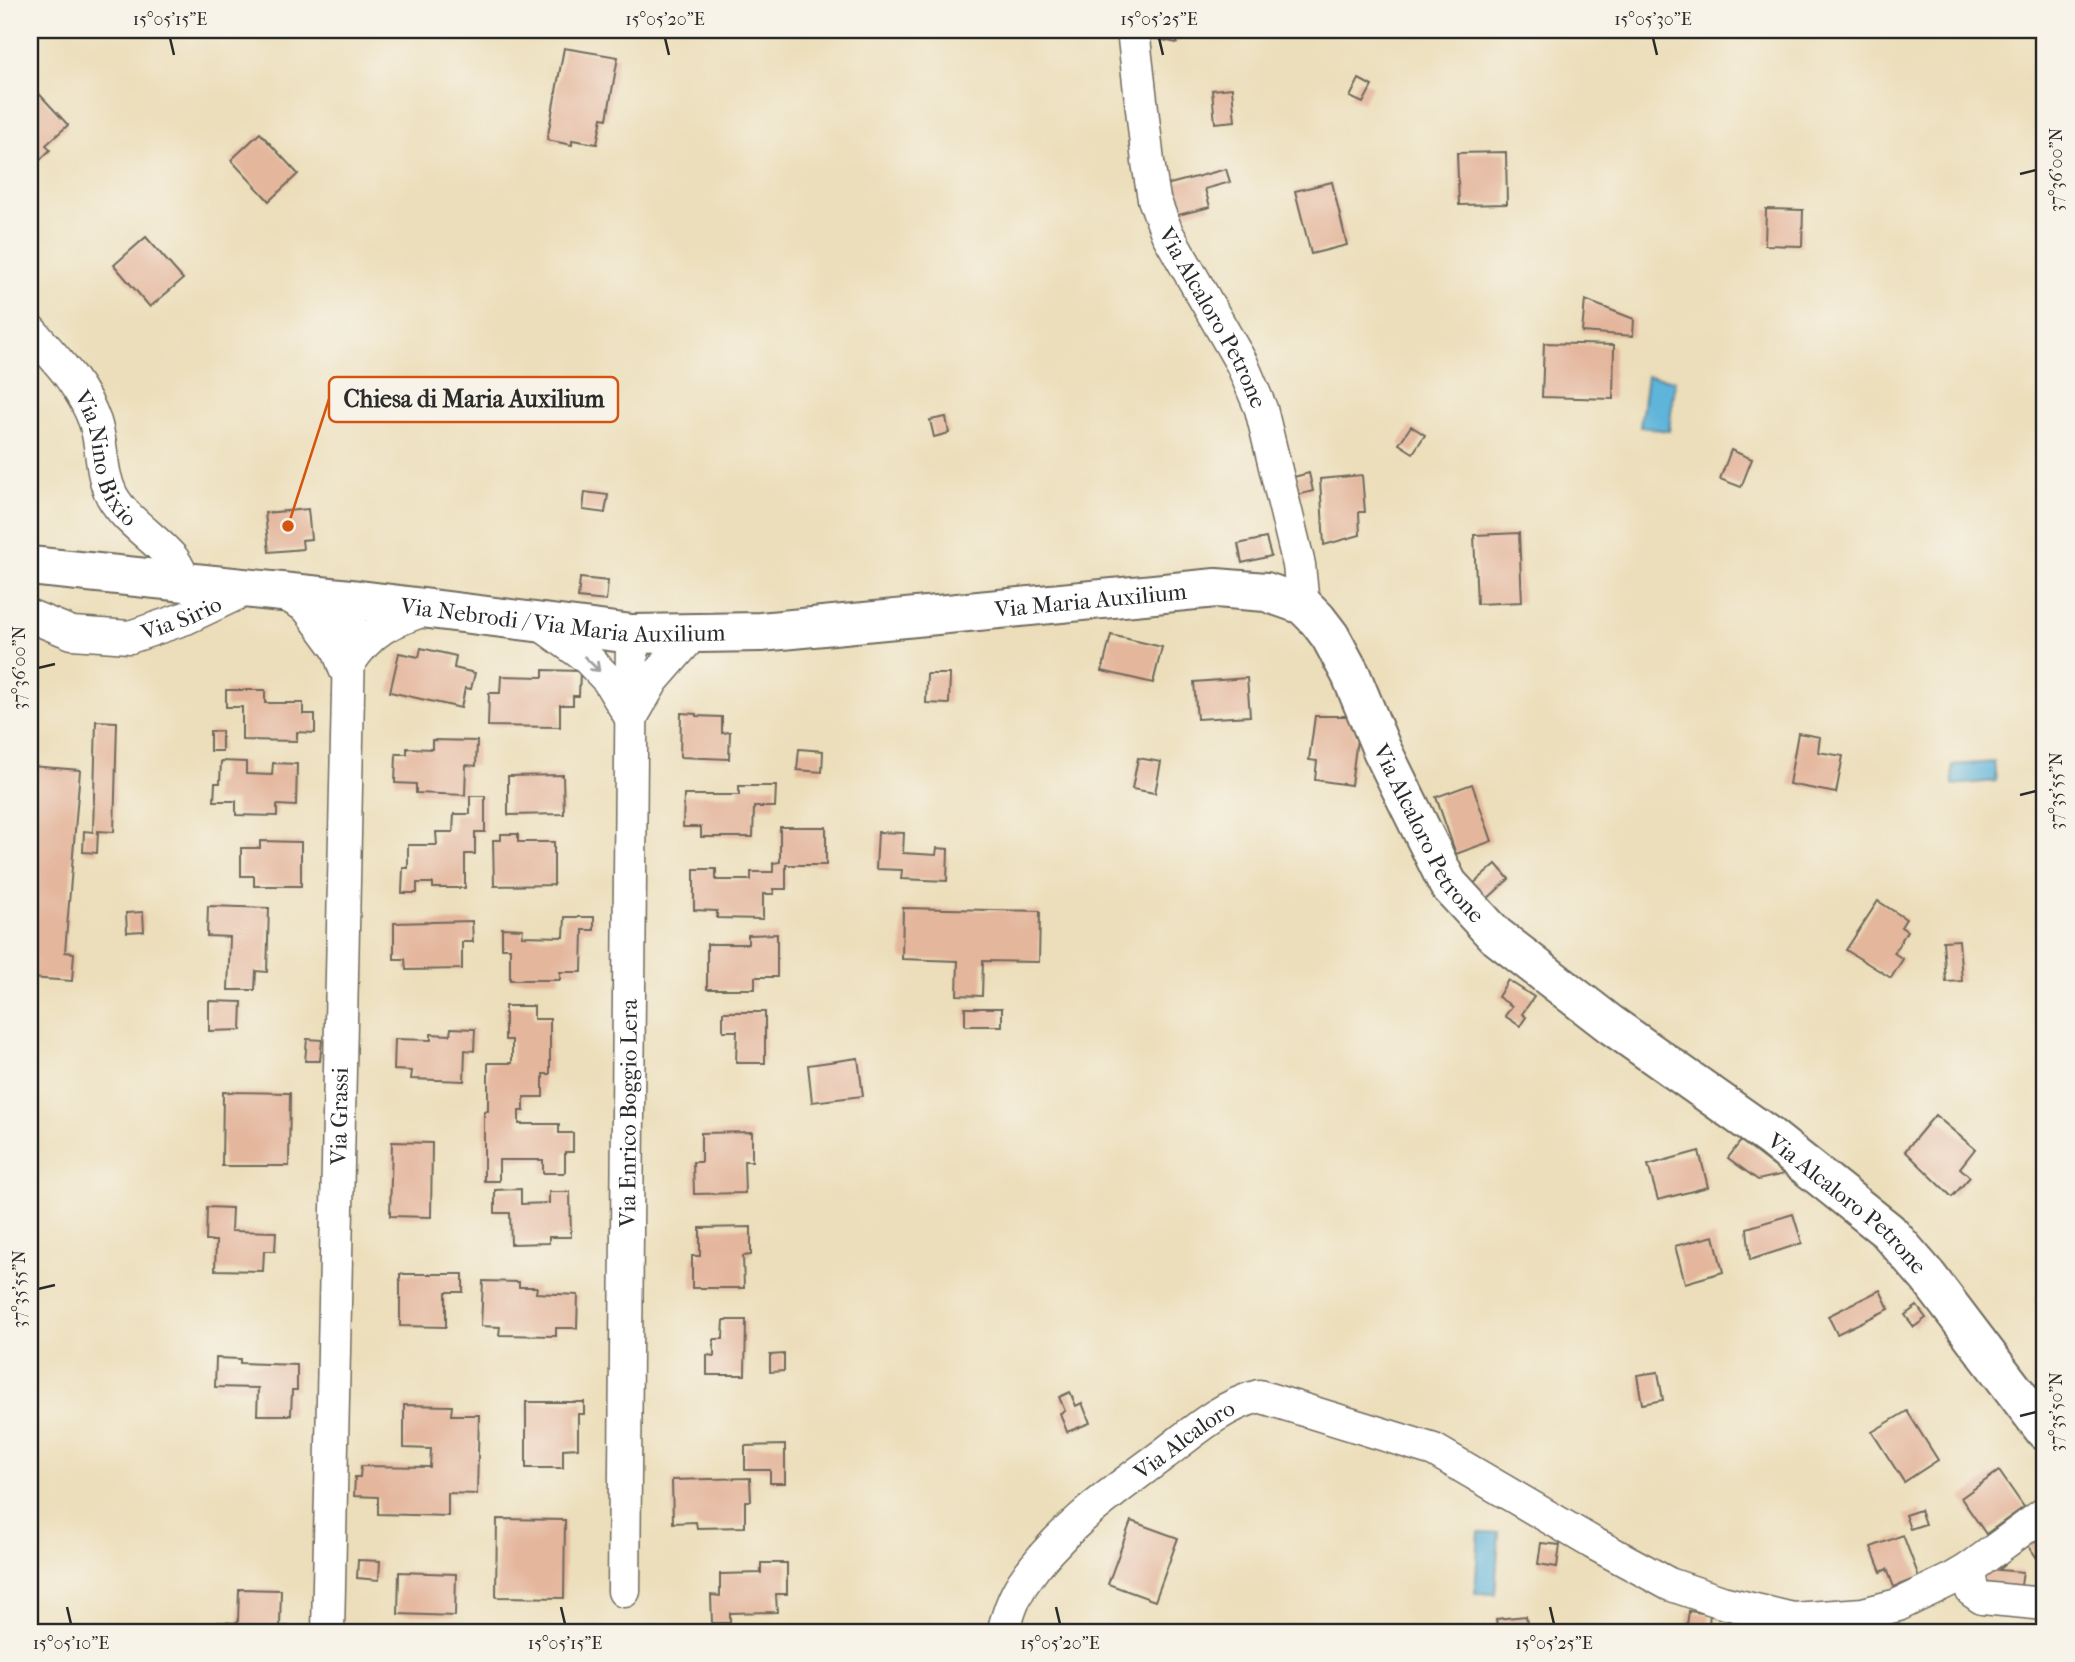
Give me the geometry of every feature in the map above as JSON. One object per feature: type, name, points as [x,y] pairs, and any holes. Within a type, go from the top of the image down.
[{"type":"street","name":"Via Alcaloro Petrone","points":[[1133,30],[1154,198],[1167,233],[1242,364],[1261,409],[1299,565],[1303,605],[1331,636],[1351,675],[1382,750],[1448,884],[1495,935],[1610,1024],[1770,1137],[1888,1231],[1928,1277],[2045,1431]]},
{"type":"street","name":"Via Nino Bixio","points":[[30,330],[72,377],[86,402],[96,424],[105,478],[113,498],[130,518],[175,560],[185,582]]},
{"type":"street","name":"Via Nebrodi / Via Maria Auxilium","points":[[30,566],[265,590],[632,634],[761,632],[877,621]]},
{"type":"street","name":"Via Maria Auxilium","points":[[877,621],[1216,588],[1266,592],[1303,605]]},
{"type":"street","name":"Via Sirio","points":[[30,616],[72,632],[130,638],[265,590]]},
{"type":"street","points":[[265,590],[307,607],[325,629],[349,671]]},
{"type":"street","name":"Via Grassi","points":[[328,1632],[350,600]]},
{"type":"street","points":[[349,671],[359,648],[377,630],[427,609]]},
{"type":"street","points":[[539,623],[586,657],[608,680],[631,718],[653,680],[694,633]]},
{"type":"street","name":"Via Enrico Boggio Lera","points":[[624,1591],[632,634]]},
{"type":"street","name":"Via Alcaloro","points":[[1003,1632],[1010,1608],[1023,1584],[1059,1540],[1096,1504],[1217,1414],[1242,1401],[1259,1396],[1434,1450],[1593,1544],[1669,1584],[1788,1626],[1863,1614],[1898,1605],[1969,1569],[2045,1513]]},
{"type":"street","points":[[1969,1569],[1972,1591],[1982,1598],[2045,1604]]},
{"type":"water","points":[[1647,376],[1675,380],[1669,431],[1640,427]]},
{"type":"water","points":[[1994,762],[1996,781],[1953,785],[1952,765]]},
{"type":"water","points":[[1479,1532],[1499,1533],[1495,1594],[1475,1593]]},
{"type":"building","points":[[1151,30],[1179,30],[1177,43],[1152,38]]},
{"type":"building","points":[[564,48],[618,57],[607,119],[602,118],[597,144],[572,140],[572,145],[547,140]]},
{"type":"building","points":[[1359,79],[1372,86],[1363,103],[1350,97]]},
{"type":"building","points":[[30,84],[68,125],[46,145],[50,150],[30,170]]},
{"type":"building","points":[[1232,88],[1235,121],[1215,123],[1212,90]]},
{"type":"building","points":[[260,133],[298,174],[269,201],[231,160]]},
{"type":"building","points":[[1506,152],[1507,204],[1459,205],[1457,153]]},
{"type":"building","points":[[1226,169],[1230,182],[1205,189],[1210,207],[1174,216],[1166,185]]},
{"type":"building","points":[[1332,182],[1347,245],[1311,254],[1295,191]]},
{"type":"building","points":[[1766,209],[1803,210],[1802,246],[1765,245]]},
{"type":"building","points":[[146,237],[183,279],[150,307],[114,265]]},
{"type":"building","points":[[1585,300],[1634,319],[1633,336],[1582,332]]},
{"type":"building","points":[[1544,343],[1614,345],[1613,399],[1542,397]]},
{"type":"building","points":[[946,417],[949,433],[934,437],[930,420]]},
{"type":"building","points":[[1411,426],[1425,435],[1413,453],[1399,444]]},
{"type":"building","points":[[1731,450],[1752,459],[1741,487],[1720,479]]},
{"type":"building","points":[[1309,473],[1313,491],[1294,496],[1290,478]]},
{"type":"building","points":[[1362,475],[1365,512],[1359,512],[1360,535],[1324,545],[1320,479]]},
{"type":"building","points":[[585,492],[608,495],[605,513],[583,510]]},
{"type":"building","points":[[308,509],[311,539],[302,540],[303,549],[269,552],[265,513]]},
{"type":"building","points":[[1519,533],[1522,602],[1477,604],[1474,535]]},
{"type":"building","points":[[1266,538],[1271,556],[1242,563],[1238,544]]},
{"type":"building","points":[[580,578],[608,581],[606,601],[578,598]]},
{"type":"building","points":[[1111,635],[1162,647],[1153,683],[1102,671]]},
{"type":"building","points":[[421,648],[456,656],[454,668],[475,673],[471,689],[465,688],[461,708],[390,692],[399,653],[419,657]]},
{"type":"building","points":[[543,670],[580,671],[579,696],[573,696],[573,705],[560,705],[560,727],[488,726],[489,693],[500,693],[501,676],[543,677]]},
{"type":"building","points":[[927,674],[950,674],[949,704],[926,703]]},
{"type":"building","points":[[1247,678],[1250,716],[1197,719],[1194,682]]},
{"type":"building","points":[[226,690],[265,690],[265,703],[303,703],[303,714],[315,714],[315,733],[297,732],[297,741],[242,740],[242,707],[226,707]]},
{"type":"building","points":[[681,713],[722,717],[722,733],[730,732],[729,759],[680,757]]},
{"type":"building","points":[[1315,716],[1350,716],[1357,739],[1351,785],[1315,780],[1317,761],[1309,760]]},
{"type":"building","points":[[96,721],[117,722],[114,832],[98,831],[97,853],[83,852],[84,831],[93,832]]},
{"type":"building","points":[[210,731],[222,731],[222,751],[210,751]]},
{"type":"building","points":[[1798,733],[1820,737],[1818,752],[1843,756],[1836,793],[1789,784]]},
{"type":"building","points":[[432,740],[477,741],[476,766],[466,765],[465,795],[416,793],[416,784],[395,783],[396,754],[407,754],[407,748],[432,749]]},
{"type":"building","points":[[799,749],[823,751],[822,772],[797,770]]},
{"type":"building","points":[[1138,758],[1161,762],[1155,793],[1132,789]]},
{"type":"building","points":[[221,761],[246,762],[246,774],[272,775],[273,763],[297,764],[296,806],[277,805],[277,816],[236,815],[236,801],[214,801],[215,783],[220,783]]},
{"type":"building","points":[[30,766],[80,770],[65,952],[74,953],[72,981],[30,978]]},
{"type":"building","points":[[563,775],[564,814],[508,815],[508,776]]},
{"type":"building","points":[[1472,784],[1492,841],[1456,854],[1436,797]]},
{"type":"building","points":[[739,786],[776,786],[775,807],[754,807],[753,837],[701,837],[701,827],[683,827],[684,795],[739,795]]},
{"type":"building","points":[[470,796],[485,796],[485,832],[475,832],[475,854],[465,854],[465,888],[433,888],[433,883],[417,883],[417,893],[402,893],[403,868],[408,868],[408,845],[437,845],[436,832],[453,832],[454,814],[470,814]]},
{"type":"building","points":[[780,827],[826,827],[826,865],[786,865],[786,889],[773,889],[774,894],[763,894],[763,919],[717,918],[717,911],[694,910],[694,869],[716,869],[716,880],[751,880],[751,872],[773,872],[773,863],[780,862]]},
{"type":"building","points":[[878,832],[904,833],[903,853],[936,855],[937,848],[948,849],[947,881],[901,879],[902,870],[876,869]]},
{"type":"building","points":[[501,834],[518,834],[518,842],[554,842],[554,885],[494,886],[493,840],[501,840]]},
{"type":"building","points":[[260,841],[301,842],[301,886],[254,886],[254,876],[241,876],[241,848],[260,848]]},
{"type":"building","points":[[1496,864],[1509,879],[1486,900],[1472,885]]},
{"type":"building","points":[[1878,901],[1906,919],[1901,927],[1907,931],[1894,953],[1903,959],[1891,978],[1846,950]]},
{"type":"building","points":[[208,906],[269,908],[267,972],[256,971],[255,990],[228,990],[230,937],[207,936]]},
{"type":"building","points":[[903,908],[1040,911],[1039,962],[983,961],[982,996],[957,995],[958,961],[902,959]]},
{"type":"building","points":[[143,912],[144,931],[127,932],[126,913]]},
{"type":"building","points":[[565,917],[594,917],[594,930],[583,930],[582,972],[560,972],[560,980],[510,980],[510,948],[502,948],[502,928],[523,929],[522,936],[564,937]]},
{"type":"building","points":[[472,921],[473,942],[462,942],[462,969],[406,970],[405,959],[394,959],[394,923]]},
{"type":"building","points":[[777,934],[777,977],[755,977],[755,989],[707,989],[707,944],[748,944],[748,935]]},
{"type":"building","points":[[1959,940],[1962,981],[1946,982],[1943,941]]},
{"type":"building","points":[[1508,980],[1534,997],[1522,1014],[1526,1017],[1520,1026],[1505,1016],[1512,1006],[1498,997]]},
{"type":"building","points":[[209,1001],[242,1002],[241,1030],[209,1031]]},
{"type":"building","points":[[505,1006],[534,1006],[534,1019],[550,1019],[550,1074],[543,1074],[543,1097],[524,1097],[524,1111],[519,1111],[519,1124],[559,1124],[559,1133],[573,1133],[573,1152],[565,1152],[565,1173],[543,1173],[543,1160],[499,1160],[499,1181],[484,1181],[484,1111],[488,1111],[488,1063],[512,1063],[512,1040],[505,1040]]},
{"type":"building","points":[[965,1008],[1002,1008],[1002,1026],[965,1026]]},
{"type":"building","points":[[723,1012],[765,1012],[765,1063],[736,1063],[737,1031],[723,1031]]},
{"type":"building","points":[[451,1028],[475,1029],[474,1051],[465,1050],[464,1081],[411,1079],[412,1071],[394,1070],[395,1039],[431,1040],[431,1034],[450,1035]]},
{"type":"building","points":[[307,1039],[322,1040],[320,1061],[305,1061]]},
{"type":"building","points":[[858,1058],[863,1096],[812,1102],[808,1065]]},
{"type":"building","points":[[223,1092],[290,1093],[289,1166],[222,1166]]},
{"type":"building","points":[[1935,1115],[1975,1149],[1960,1168],[1970,1177],[1952,1197],[1905,1151]]},
{"type":"building","points":[[752,1132],[752,1161],[744,1161],[745,1193],[694,1194],[693,1162],[701,1162],[701,1133]]},
{"type":"building","points":[[1741,1141],[1784,1174],[1758,1180],[1728,1158]]},
{"type":"building","points":[[392,1142],[432,1143],[431,1217],[390,1216]]},
{"type":"building","points":[[1699,1151],[1708,1187],[1658,1200],[1648,1165]]},
{"type":"building","points":[[521,1189],[521,1204],[549,1203],[549,1192],[570,1192],[571,1237],[549,1237],[549,1243],[511,1244],[510,1213],[495,1213],[495,1190]]},
{"type":"building","points":[[207,1207],[232,1208],[231,1231],[276,1232],[275,1251],[264,1251],[263,1271],[215,1270],[216,1241],[206,1241]]},
{"type":"building","points":[[1793,1214],[1802,1243],[1750,1260],[1747,1228]]},
{"type":"building","points":[[751,1227],[751,1255],[743,1256],[744,1288],[692,1288],[692,1256],[700,1256],[700,1228]]},
{"type":"building","points":[[1714,1236],[1723,1272],[1685,1283],[1675,1246]]},
{"type":"building","points":[[400,1274],[463,1274],[463,1292],[446,1292],[446,1327],[400,1326]]},
{"type":"building","points":[[483,1281],[519,1282],[519,1287],[537,1287],[536,1293],[578,1295],[577,1328],[556,1328],[556,1336],[499,1335],[500,1327],[481,1326]]},
{"type":"building","points":[[2045,1285],[2045,1308],[2034,1299]]},
{"type":"building","points":[[1880,1290],[1889,1309],[1837,1334],[1828,1316]]},
{"type":"building","points":[[1917,1306],[1926,1318],[1914,1327],[1905,1315]]},
{"type":"building","points":[[724,1320],[746,1320],[745,1375],[707,1375],[707,1355],[714,1356],[714,1339],[723,1339]]},
{"type":"building","points":[[784,1354],[784,1371],[770,1372],[770,1355]]},
{"type":"building","points":[[216,1358],[240,1359],[240,1363],[297,1365],[297,1390],[292,1390],[291,1415],[257,1415],[258,1388],[215,1387]]},
{"type":"building","points":[[1658,1372],[1663,1400],[1642,1404],[1637,1375]]},
{"type":"building","points":[[1070,1392],[1076,1406],[1082,1403],[1090,1423],[1067,1432],[1060,1413],[1065,1411],[1059,1397]]},
{"type":"building","points":[[526,1402],[584,1402],[584,1414],[578,1414],[578,1448],[563,1449],[563,1468],[526,1468]]},
{"type":"building","points":[[404,1405],[452,1406],[451,1415],[479,1415],[477,1494],[448,1493],[448,1516],[378,1514],[378,1497],[354,1496],[355,1477],[360,1477],[361,1466],[430,1467],[431,1449],[404,1448]]},
{"type":"building","points":[[1907,1411],[1938,1460],[1904,1482],[1872,1432]]},
{"type":"building","points":[[785,1445],[785,1483],[770,1483],[770,1470],[745,1470],[745,1446]]},
{"type":"building","points":[[1999,1471],[2024,1507],[1986,1534],[1961,1498]]},
{"type":"building","points":[[750,1478],[751,1501],[745,1501],[745,1527],[697,1528],[696,1522],[673,1523],[672,1480]]},
{"type":"building","points":[[1920,1510],[1925,1524],[1910,1529],[1905,1515]]},
{"type":"building","points":[[497,1519],[565,1520],[564,1598],[496,1597]]},
{"type":"building","points":[[1131,1521],[1178,1538],[1155,1601],[1108,1584]]},
{"type":"building","points":[[2045,1533],[2045,1570],[2028,1545]]},
{"type":"building","points":[[1903,1535],[1919,1577],[1894,1587],[1887,1569],[1881,1572],[1871,1547]]},
{"type":"building","points":[[1541,1543],[1560,1545],[1557,1567],[1538,1564]]},
{"type":"building","points":[[1996,1557],[2005,1565],[1999,1570],[2023,1572],[2020,1592],[1983,1587],[1984,1573]]},
{"type":"building","points":[[358,1560],[380,1561],[379,1580],[357,1578]]},
{"type":"building","points":[[761,1563],[787,1563],[787,1594],[776,1594],[777,1612],[730,1613],[730,1623],[712,1623],[711,1595],[720,1596],[720,1574],[761,1573]]},
{"type":"building","points":[[399,1572],[456,1574],[455,1616],[398,1614]]},
{"type":"building","points":[[239,1589],[281,1590],[280,1626],[288,1626],[288,1632],[218,1632],[218,1622],[238,1623]]},
{"type":"building","points":[[1689,1611],[1710,1614],[1708,1632],[1686,1632]]},
{"type":"building","points":[[1526,1616],[1528,1632],[1498,1632],[1496,1619]]},
{"type":"place","name":"Chiesa di Maria Auxilium","points":[[288,526]]}]
